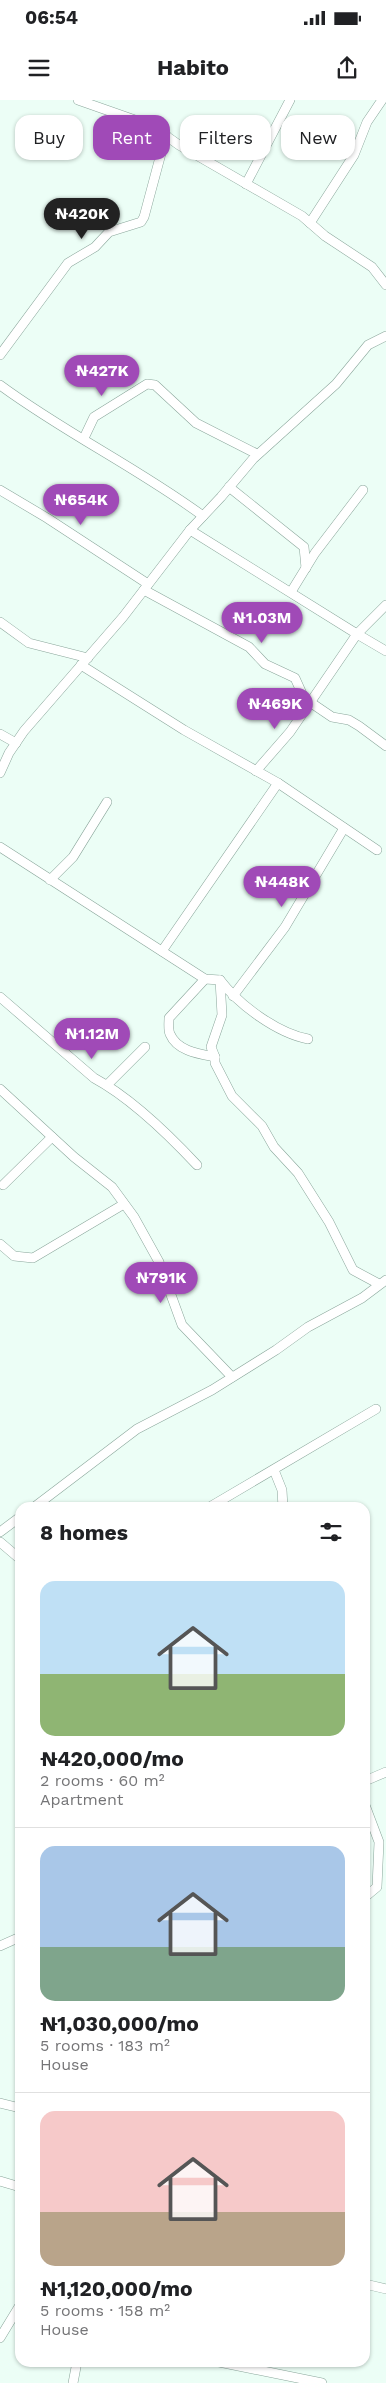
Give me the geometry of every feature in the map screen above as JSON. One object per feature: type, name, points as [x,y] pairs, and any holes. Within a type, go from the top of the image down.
[{"type":"street","points":[[78,100],[121,115]]},
{"type":"street","points":[[246,184],[290,100]]},
{"type":"street","points":[[310,223],[354,155],[367,122],[382,100]]},
{"type":"street","points":[[170,137],[302,216],[326,236],[372,267],[386,285]]},
{"type":"street","points":[[0,355],[68,263],[95,247],[109,232],[141,222],[159,160]]},
{"type":"street","points":[[0,773],[16,743],[146,587],[190,530],[230,487],[257,454],[336,384],[368,345],[386,336]]},
{"type":"street","points":[[84,438],[94,417],[147,384],[155,385],[196,424],[257,454]]},
{"type":"street","points":[[0,385],[43,416],[84,438],[174,495],[203,516]]},
{"type":"street","points":[[230,487],[304,547],[306,568]]},
{"type":"street","points":[[0,490],[47,518],[146,587],[249,647],[265,664],[295,678],[300,693],[310,702],[332,716],[354,723],[386,746]]},
{"type":"street","points":[[291,592],[306,568],[363,490]]},
{"type":"street","points":[[190,530],[386,651]]},
{"type":"street","points":[[256,770],[290,732],[357,634],[386,605]]},
{"type":"street","points":[[0,622],[29,643],[88,658]]},
{"type":"street","points":[[81,665],[184,730],[278,783],[377,850]]},
{"type":"street","points":[[0,734],[16,743]]},
{"type":"street","points":[[162,951],[278,783]]},
{"type":"street","points":[[50,880],[73,857],[107,802]]},
{"type":"street","points":[[233,996],[285,927],[344,828]]},
{"type":"street","points":[[0,847],[205,979],[220,980],[233,996],[291,1035],[308,1039]]},
{"type":"street","points":[[205,979],[169,1018],[170,1034],[181,1046],[193,1054],[215,1057]]},
{"type":"street","points":[[220,980],[222,1015],[211,1047],[215,1063],[232,1096],[262,1126],[274,1148],[298,1173],[329,1222],[353,1270],[383,1282]]},
{"type":"street","points":[[0,997],[94,1078],[107,1084],[171,1138],[197,1165]]},
{"type":"street","points":[[107,1084],[145,1047]]},
{"type":"street","points":[[0,1089],[74,1157],[104,1179],[134,1217],[159,1262],[182,1325],[232,1377]]},
{"type":"street","points":[[3,1185],[52,1136]]},
{"type":"street","points":[[0,1244],[14,1256],[33,1258],[124,1204]]},
{"type":"street","points":[[41,1502],[137,1429],[232,1377],[276,1350],[308,1327],[362,1298],[383,1282]]},
{"type":"street","points":[[218,1502],[376,1409]]},
{"type":"street","points":[[274,1470],[282,1490],[283,1502]]},
{"type":"street","points":[[0,1532],[15,1522]]},
{"type":"street","points":[[0,1542],[15,1555]]},
{"type":"street","points":[[370,1779],[386,1772]]},
{"type":"street","points":[[370,1818],[379,1842],[380,1851],[377,1887],[370,1893]]},
{"type":"street","points":[[0,1946],[15,1940]]},
{"type":"street","points":[[0,2103],[15,2107]]},
{"type":"street","points":[[0,2182],[15,2186]]},
{"type":"street","points":[[370,2285],[386,2289]]},
{"type":"street","points":[[0,2338],[15,2313]]},
{"type":"street","points":[[72,2383],[76,2367]]},
{"type":"street","points":[[244,2367],[322,2383]]}]
